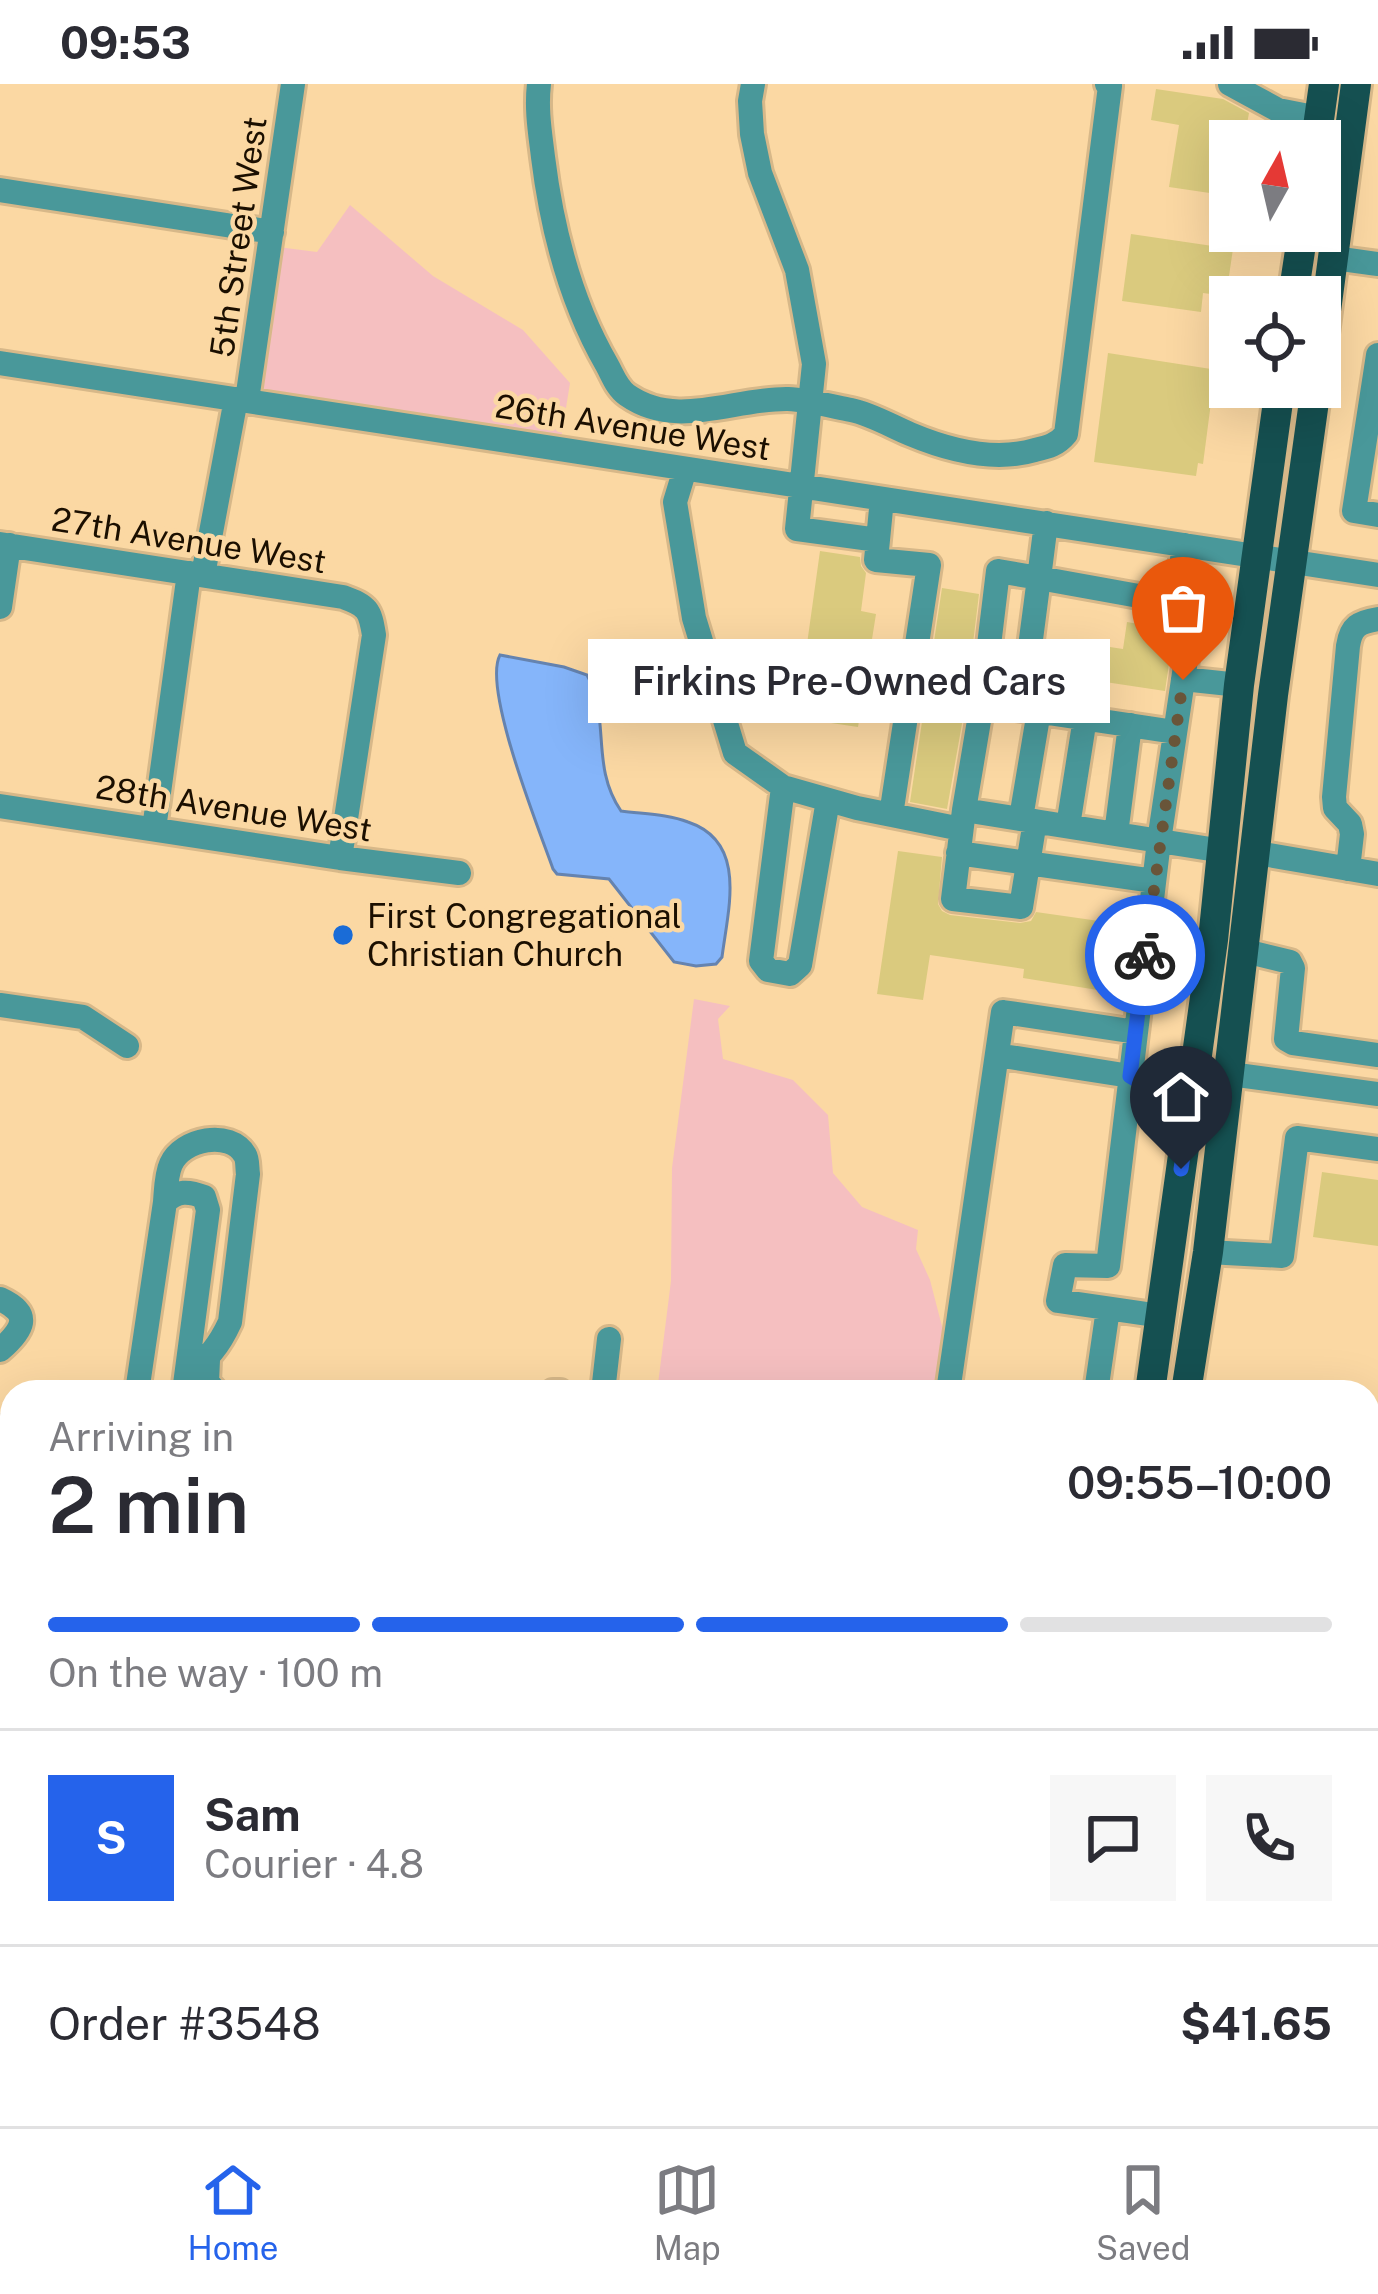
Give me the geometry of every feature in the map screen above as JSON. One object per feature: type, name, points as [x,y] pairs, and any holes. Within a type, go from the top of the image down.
[{"type":"main road","points":[[1319,120],[1324,84]]},
{"type":"main road","points":[[1346,84],[1348,132]]},
{"type":"main road","points":[[1331,276],[1356,84]]},
{"type":"main road","points":[[1152,1380],[1192,1096],[1239,685],[1277,408]]},
{"type":"main road","points":[[1188,1380],[1208,1252],[1290,561],[1313,408]]},
{"type":"main road","points":[[1223,851],[1233,900],[1216,1058],[1230,1074]]},
{"type":"main road","points":[[1192,1096],[1204,1107],[1205,1117],[1183,1284],[1192,1346]]},
{"type":"street","name":"5th Street West","points":[[154,830],[196,574],[242,400],[293,84]]},
{"type":"street","points":[[538,84],[538,124],[561,258],[593,341],[621,391],[640,403],[680,413],[787,399],[858,411],[918,437],[979,455],[1021,454],[1058,444],[1066,434],[1107,84]]},
{"type":"street","points":[[753,84],[752,134],[760,172],[797,270],[814,364],[796,529],[878,540]]},
{"type":"street","points":[[1230,84],[1299,120]]},
{"type":"street","points":[[0,190],[272,232]]},
{"type":"street","points":[[1334,258],[1378,264]]},
{"type":"street","points":[[1378,355],[1354,511],[1378,515]]},
{"type":"street","name":"26th Avenue West","points":[[0,363],[1378,574]]},
{"type":"street","points":[[685,469],[675,502],[694,618],[735,753],[783,788],[961,830],[1028,863],[1154,881]]},
{"type":"street","points":[[882,500],[876,560],[929,565],[891,815]]},
{"type":"street","points":[[1046,524],[1039,578],[1030,710],[1028,863],[1021,907],[953,898],[998,571],[1039,578],[1176,603],[1194,605],[1159,841],[1108,1266],[1065,1265],[1058,1301],[1161,1316]]},
{"type":"street","points":[[0,607],[5,544]]},
{"type":"street","name":"27th Avenue West","points":[[5,544],[343,597],[366,608],[374,635],[340,858]]},
{"type":"street","points":[[1176,603],[1184,545]]},
{"type":"street","points":[[1348,869],[1352,834],[1350,824],[1335,808],[1334,797],[1348,646],[1353,628],[1378,620]]},
{"type":"street","points":[[1183,680],[1239,685]]},
{"type":"street","points":[[982,703],[1175,732]]},
{"type":"street","points":[[1068,826],[1085,718]]},
{"type":"street","points":[[1115,834],[1130,725]]},
{"type":"street","points":[[783,788],[761,961],[768,970],[790,974],[800,965],[828,800]]},
{"type":"street","name":"28th Avenue West","points":[[0,806],[459,873]]},
{"type":"street","points":[[961,830],[1028,820],[1223,851]]},
{"type":"street","points":[[1257,853],[1378,874]]},
{"type":"street","points":[[1245,951],[1290,962],[1293,968],[1286,1039],[1378,1055]]},
{"type":"street","points":[[0,1004],[83,1017],[128,1046]]},
{"type":"street","points":[[950,1380],[1003,1012],[1136,1032]]},
{"type":"street","points":[[997,1055],[1130,1076],[1155,1091],[1192,1096]]},
{"type":"street","points":[[1230,1074],[1378,1094]]},
{"type":"street","points":[[1208,1252],[1282,1256],[1297,1138],[1378,1149]]},
{"type":"street","points":[[139,1380],[171,1163],[189,1144],[217,1141],[234,1145],[245,1155],[248,1174],[230,1322],[221,1342],[193,1375]]},
{"type":"street","points":[[165,1202],[172,1194],[189,1191],[204,1197],[208,1210],[193,1375]]},
{"type":"street","points":[[0,1299],[14,1305],[22,1320],[19,1332],[0,1349]]},
{"type":"street","points":[[1098,1380],[1108,1309]]},
{"type":"street","points":[[604,1380],[609,1339]]},
{"type":"shaded area","points":[[350,205],[433,276],[523,330],[570,383],[561,439],[258,392],[278,247],[317,252]]},
{"type":"shaded area","points":[[694,999],[730,1006],[718,1019],[723,1059],[793,1080],[828,1115],[833,1173],[862,1207],[918,1230],[916,1249],[930,1280],[956,1380],[659,1380],[671,1281],[672,1168]]},
{"type":"water","points":[[500,655],[587,675],[598,708],[606,777],[621,811],[688,822],[719,845],[727,861],[730,898],[722,957],[716,964],[674,962],[609,879],[557,874],[553,869],[505,727],[497,672]]},
{"type":"building","points":[[1156,89],[1223,99],[1249,113],[1248,120],[1209,120],[1209,193],[1169,187],[1179,125],[1151,120]]},
{"type":"building","points":[[1131,234],[1209,245],[1209,252],[1233,252],[1229,276],[1209,276],[1209,294],[1203,293],[1201,312],[1122,301]]},
{"type":"building","points":[[1108,353],[1209,369],[1210,408],[1203,464],[1198,463],[1196,476],[1094,462]]},
{"type":"building","points":[[820,551],[860,557],[866,573],[861,611],[876,614],[858,727],[744,710],[752,652],[790,657],[792,642],[807,644]]},
{"type":"building","points":[[942,588],[979,594],[947,809],[910,802]]},
{"type":"building","points":[[1127,622],[1174,630],[1165,691],[1072,677],[1077,642],[1123,649]]},
{"type":"building","points":[[898,851],[942,857],[938,904],[950,915],[1020,923],[1031,921],[1036,912],[1120,924],[1110,992],[1023,978],[1024,969],[930,955],[923,1000],[877,994]]},
{"type":"building","points":[[1322,1172],[1378,1180],[1378,1246],[1313,1237]]},
{"type":"way so far","points":[[1145,955],[1183,680]]},
{"type":"place","name":"Firkins Pre-Owned Cars","points":[[1183,680]]},
{"type":"place","name":"First Congregational Christian Church","points":[[343,935]]},
{"type":"route","points":[[1145,955],[1130,1076],[1155,1091],[1192,1096],[1181,1169]]}]
